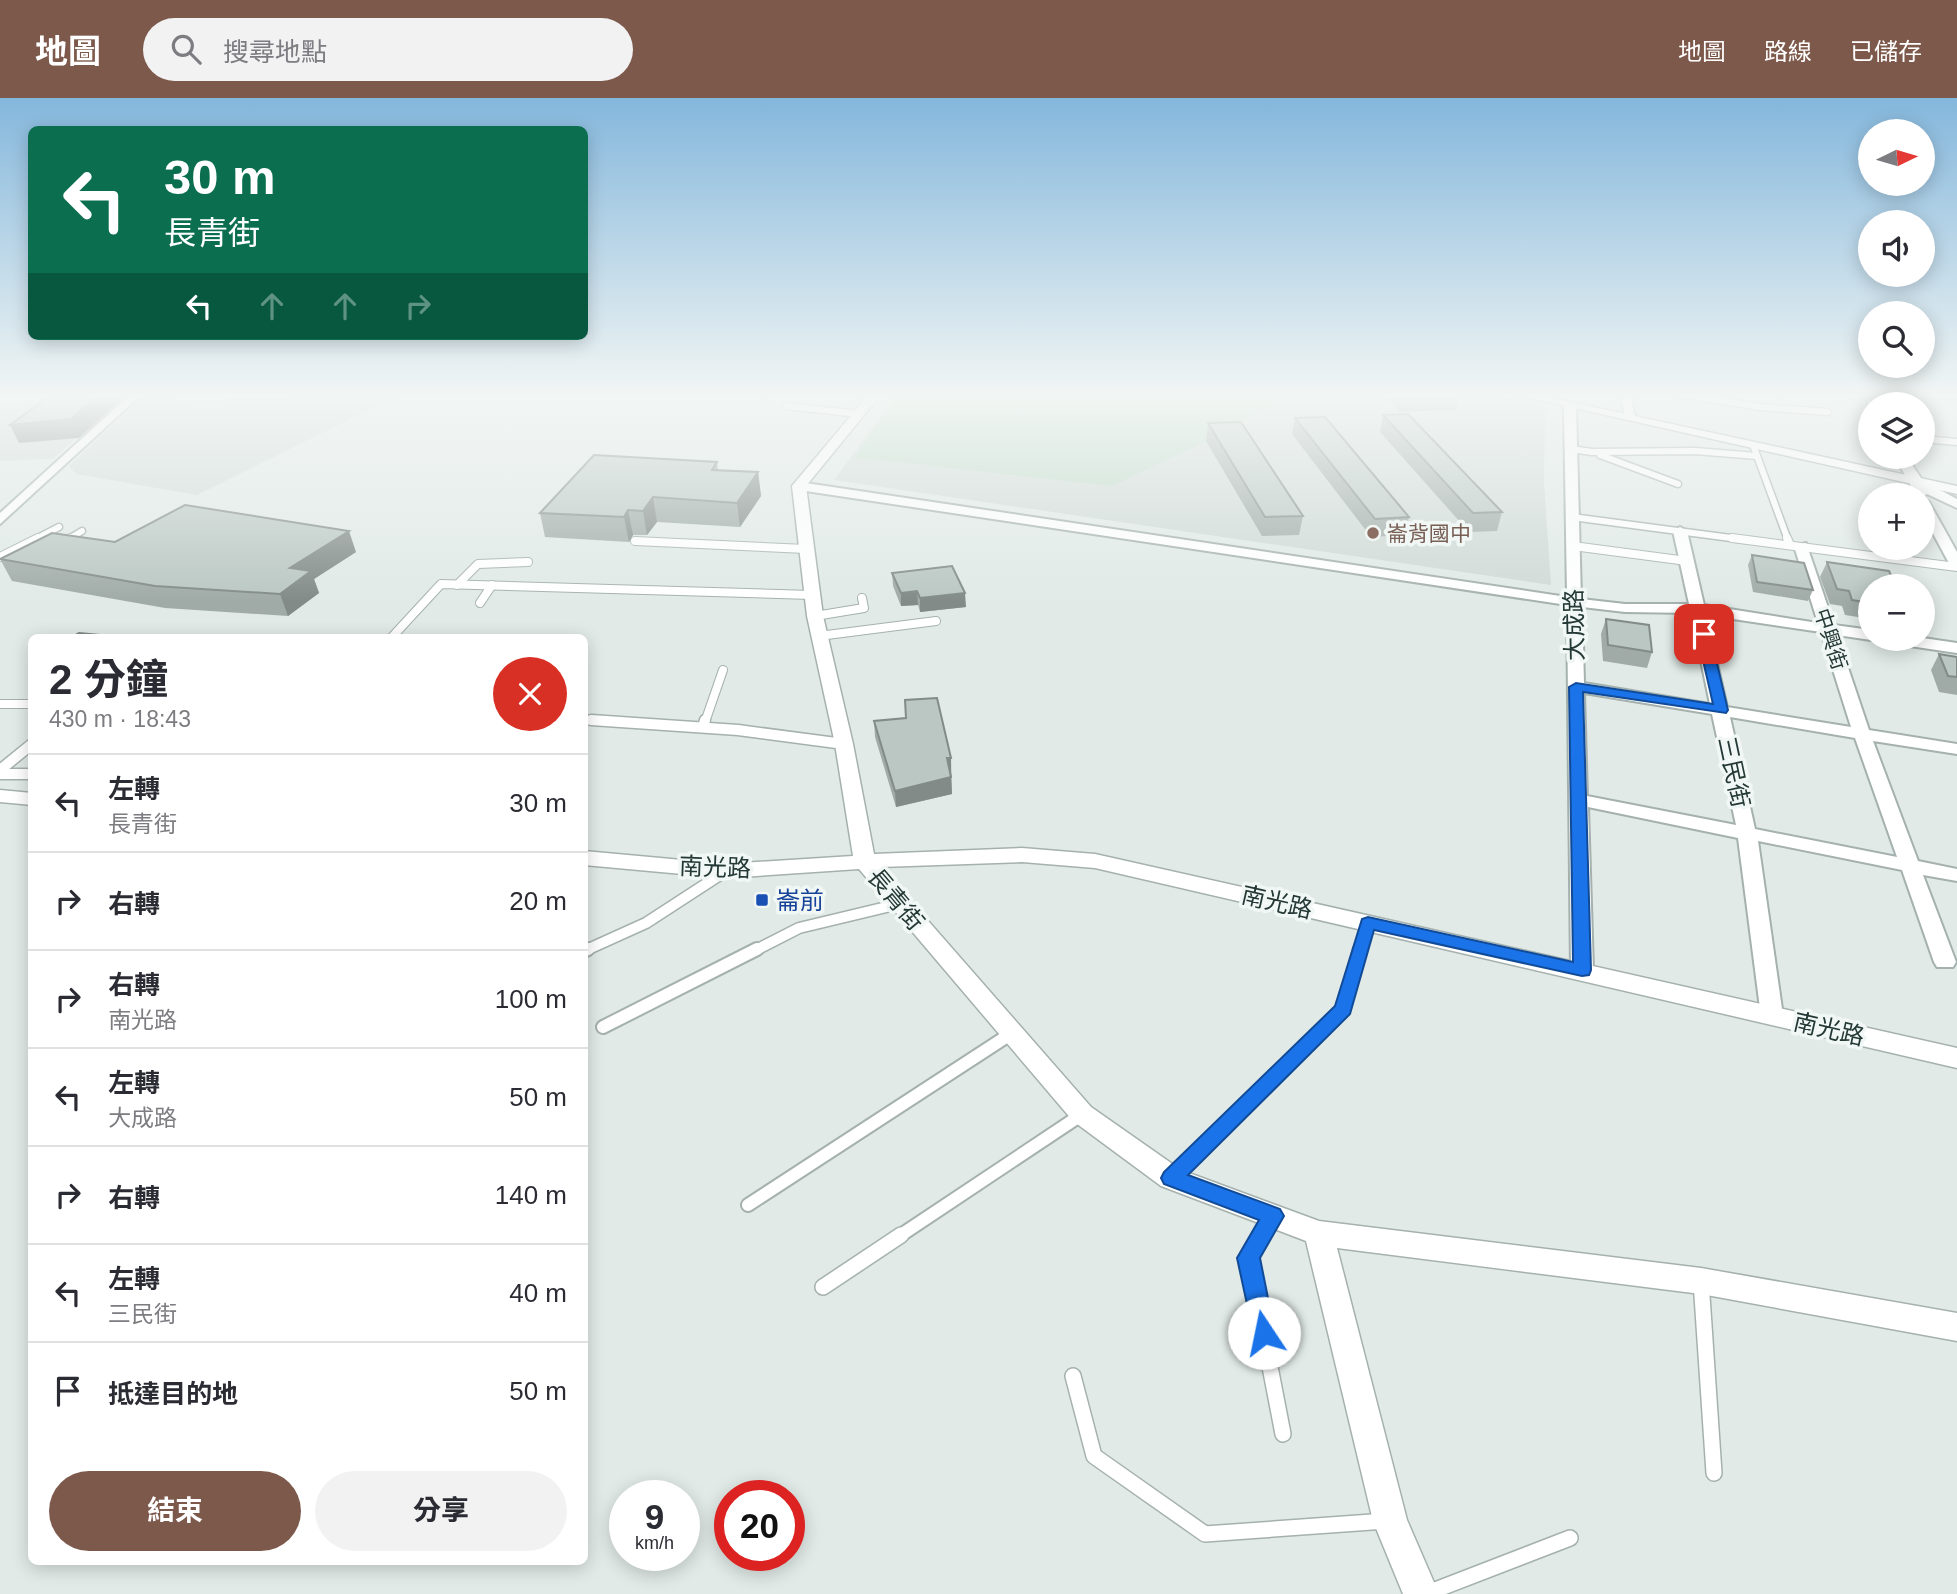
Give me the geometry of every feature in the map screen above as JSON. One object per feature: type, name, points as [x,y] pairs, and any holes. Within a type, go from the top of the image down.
[{"type":"street","points":[[0,520],[62,463]]},
{"type":"street","points":[[800,486],[819,463]]},
{"type":"street","name":"大成路","points":[[1571,463],[1582,970]]},
{"type":"street","points":[[1806,463],[1894,483]]},
{"type":"street","points":[[800,486],[1573,602],[1625,608],[1698,609],[1858,633]]},
{"type":"street","name":"長青街","points":[[800,486],[816,616],[844,744],[865,862],[1082,1115],[1171,1178],[1319,1233],[1701,1281],[1957,1327]]},
{"type":"street","points":[[1935,493],[1954,498]]},
{"type":"street","points":[[1935,500],[1954,498]]},
{"type":"street","points":[[1935,525],[1957,566]]},
{"type":"street","name":"三民街","points":[[1680,531],[1747,834],[1772,1016]]},
{"type":"street","name":"中興街","points":[[1796,546],[1828,628],[1861,732]]},
{"type":"street","points":[[1935,645],[1957,648]]},
{"type":"street","points":[[1576,687],[1957,749]]},
{"type":"street","points":[[1861,732],[1945,962]]},
{"type":"street","points":[[0,796],[28,799]]},
{"type":"street","points":[[1578,800],[1957,875]]},
{"type":"street","name":"南光路","points":[[588,858],[726,871],[947,856],[1022,855],[1095,861],[1582,970],[1957,1058]]},
{"type":"street","points":[[1319,1233],[1390,1521],[1423,1594]]},
{"type":"lane","points":[[1621,463],[1678,484]]},
{"type":"lane","points":[[1760,463],[1796,546]]},
{"type":"lane","points":[[1572,517],[1957,566]]},
{"type":"lane","points":[[0,557],[58,527]]},
{"type":"lane","points":[[55,546],[82,531]]},
{"type":"lane","points":[[635,541],[806,549]]},
{"type":"lane","points":[[1573,546],[1687,561]]},
{"type":"lane","points":[[16,549],[36,550]]},
{"type":"lane","points":[[457,584],[478,564],[528,562]]},
{"type":"lane","points":[[395,634],[441,584],[492,585],[816,616],[936,621]]},
{"type":"lane","points":[[480,603],[492,585]]},
{"type":"lane","points":[[816,616],[864,608],[862,598]]},
{"type":"lane","points":[[704,727],[723,670]]},
{"type":"lane","points":[[0,705],[28,704]]},
{"type":"lane","points":[[588,720],[704,727],[844,744]]},
{"type":"lane","points":[[0,772],[28,748]]},
{"type":"lane","points":[[0,772],[28,774]]},
{"type":"lane","points":[[588,949],[646,923],[726,871]]},
{"type":"lane","points":[[603,1027],[799,928],[899,904]]},
{"type":"lane","points":[[1171,1178],[1343,1009],[1368,923]]},
{"type":"lane","points":[[748,1205],[1012,1033]]},
{"type":"lane","points":[[823,1287],[1082,1115]]},
{"type":"lane","points":[[1273,1216],[1249,1258],[1283,1434]]},
{"type":"lane","points":[[1701,1281],[1714,1473]]},
{"type":"lane","points":[[1073,1376],[1094,1456],[1205,1534],[1390,1521]]},
{"type":"lane","points":[[1423,1594],[1570,1538]]},
{"type":"shaded area","points":[[72,463],[262,463],[197,495],[76,474],[69,466]]},
{"type":"shaded area","points":[[847,463],[1544,463],[1551,585],[834,480]]},
{"type":"green space","points":[[907,463],[1160,463],[1112,486]]},
{"type":"building","points":[[587,463],[716,463],[712,470],[758,472],[737,503],[653,497],[643,511],[628,510],[624,517],[540,513]]},
{"type":"building","points":[[1232,463],[1268,463],[1303,516],[1265,517]]},
{"type":"building","points":[[1330,463],[1363,463],[1409,517],[1375,519]]},
{"type":"building","points":[[1427,463],[1455,463],[1502,512],[1473,513]]},
{"type":"building","points":[[185,505],[349,531],[290,568],[311,571],[280,594],[155,586],[0,559],[52,533],[115,542]]},
{"type":"building","points":[[1752,555],[1804,563],[1813,590],[1757,582]]},
{"type":"building","points":[[1827,562],[1889,571],[1890,574],[1858,574],[1858,601],[1852,600],[1849,591],[1837,589]]},
{"type":"building","points":[[952,566],[965,593],[920,598],[917,591],[901,593],[892,573]]},
{"type":"building","points":[[1606,619],[1649,625],[1652,652],[1608,645]]},
{"type":"building","points":[[1939,654],[1957,657],[1957,677],[1948,676]]},
{"type":"building","points":[[937,698],[951,758],[947,758],[951,777],[895,791],[874,721],[906,718],[905,700]]},
{"type":"place","name":"崙背國中","points":[[1373,533]]},
{"type":"place","name":"崙前","points":[[762,900]]},
{"type":"route","points":[[1264,1333],[1249,1258],[1273,1216],[1171,1178],[1343,1009],[1368,923],[1582,970],[1576,687],[1721,710],[1704,634]]}]
